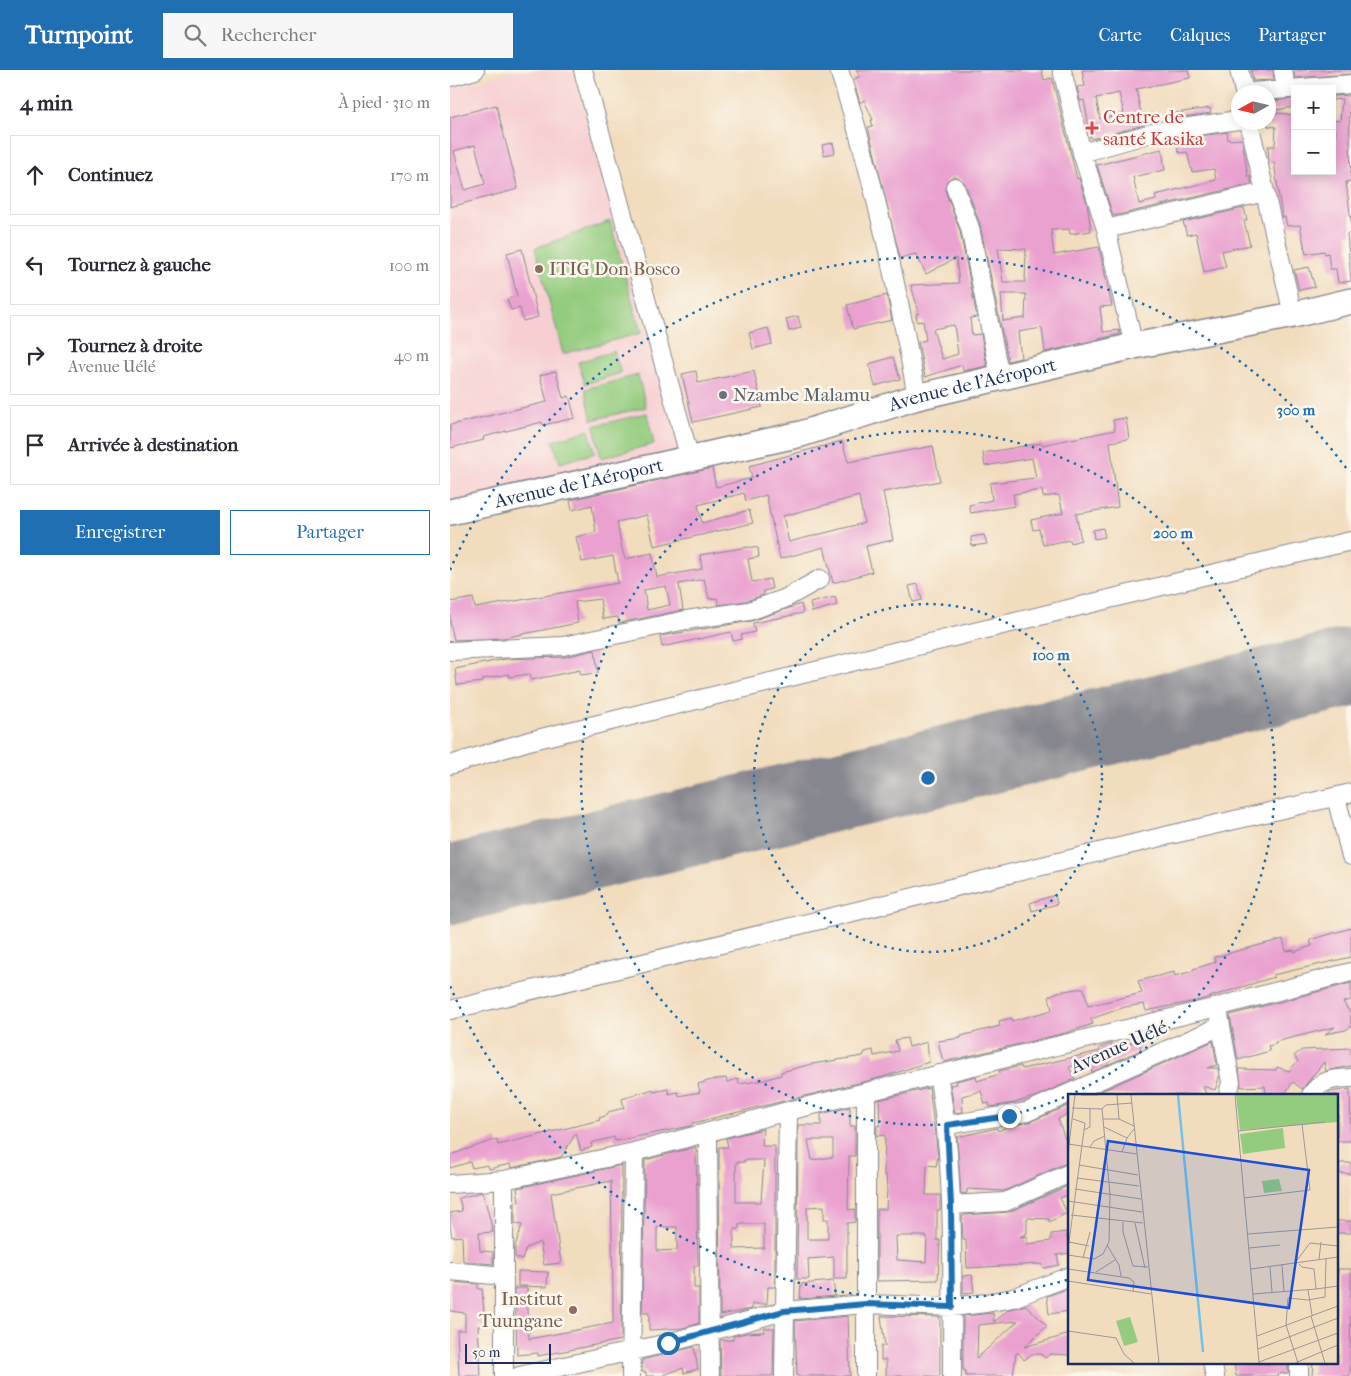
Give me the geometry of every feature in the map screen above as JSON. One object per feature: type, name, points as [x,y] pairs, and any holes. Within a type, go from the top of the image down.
[{"type":"highway","name":"Avenue de l'Aéroport","points":[[450,512],[801,434],[917,397],[1000,377],[1134,346],[1293,315],[1351,301]]},
{"type":"street","points":[[450,76],[475,70]]},
{"type":"street","points":[[583,70],[690,459]]},
{"type":"street","points":[[839,70],[868,164],[896,281],[917,397]]},
{"type":"street","points":[[1048,70],[1063,74],[1082,153],[1106,229],[1134,346]]},
{"type":"street","points":[[1239,70],[1242,85]]},
{"type":"street","points":[[1283,70],[1286,88]]},
{"type":"street","points":[[1276,89],[1351,84]]},
{"type":"street","points":[[1082,153],[1155,132],[1231,121]]},
{"type":"street","points":[[1251,130],[1293,315]]},
{"type":"street","points":[[955,187],[970,228],[1000,377]]},
{"type":"street","points":[[1106,229],[1265,192]]},
{"type":"street","points":[[450,765],[503,751],[530,741],[1351,541]]},
{"type":"street","points":[[450,651],[563,646],[686,620],[749,612],[784,599],[820,579]]},
{"type":"street","points":[[450,1010],[1161,836],[1343,795],[1351,856]]},
{"type":"street","points":[[450,1184],[504,1180],[634,1152],[788,1111],[1217,1007],[1351,972]]},
{"type":"street","points":[[1217,1007],[1231,1082],[1228,1094]]},
{"type":"street","name":"Avenue Uélé","points":[[947,1125],[1027,1112],[1221,1026]]},
{"type":"street","points":[[938,1074],[947,1125],[951,1205],[952,1376]]},
{"type":"street","points":[[1312,1094],[1321,1083],[1329,1079],[1351,1078]]},
{"type":"street","points":[[866,1092],[866,1376]]},
{"type":"street","points":[[784,1376],[788,1111]]},
{"type":"street","points":[[708,1133],[710,1376]]},
{"type":"street","points":[[631,1376],[634,1152]]},
{"type":"street","points":[[951,1205],[1004,1202],[1068,1174]]},
{"type":"street","points":[[504,1180],[504,1376]]},
{"type":"street","points":[[450,1271],[504,1276]]},
{"type":"street","points":[[519,1376],[631,1352],[784,1311],[866,1304],[952,1307],[999,1302],[1068,1277]]},
{"type":"shaded area","name":"ITIG Don Bosco","points":[[520,70],[573,70],[679,449],[450,505],[450,88]]},
{"type":"green space","points":[[610,221],[641,333],[563,354],[535,248]]},
{"type":"green space","points":[[614,351],[621,373],[585,384],[578,362]]},
{"type":"green space","points":[[638,375],[646,407],[592,420],[585,389]]},
{"type":"green space","points":[[647,413],[654,444],[601,458],[594,426]]},
{"type":"green space","points":[[589,430],[595,453],[560,463],[553,441]]},
{"type":"building","points":[[856,70],[1042,70],[1044,80],[1052,78],[1077,179],[1079,178],[1087,203],[1091,231],[1070,234],[1069,229],[1051,230],[1054,255],[1099,247],[1112,306],[1100,307],[1103,332],[1119,330],[1120,334],[1045,352],[1042,328],[1018,332],[1021,358],[1008,361],[980,224],[965,183],[957,177],[952,177],[947,181],[945,190],[960,231],[977,317],[970,318],[972,335],[981,334],[987,366],[963,371],[962,365],[925,377],[918,342],[926,340],[923,321],[917,322],[916,314],[919,313],[911,285],[959,283],[956,258],[926,274],[916,254],[900,258],[868,127],[873,126],[871,120],[873,120],[864,100],[860,103],[853,80],[860,76]],"holes":[[[998,248],[1026,249],[1025,282],[1003,282]],[[1001,294],[1026,294],[1025,318],[1003,321]],[[954,325],[958,354],[942,359],[933,329]]]},
{"type":"building","points":[[1082,70],[1188,70],[1190,78],[1136,89],[1141,114],[1158,114],[1159,121],[1091,139],[1084,100],[1080,101],[1077,87],[1085,86]],"holes":[[[1119,93],[1124,113],[1100,119],[1096,98]]]},
{"type":"building","points":[[1251,70],[1273,70],[1274,80],[1253,81]]},
{"type":"building","points":[[1351,70],[1351,74],[1295,78],[1294,71]]},
{"type":"building","points":[[1349,95],[1351,181],[1346,182],[1351,221],[1351,233],[1347,234],[1351,281],[1338,283],[1336,269],[1330,269],[1328,253],[1325,254],[1324,251],[1306,254],[1300,225],[1287,226],[1285,217],[1282,217],[1274,162],[1269,163],[1268,146],[1275,146],[1276,113],[1291,115],[1291,175],[1336,175],[1336,120],[1340,121],[1342,99],[1336,100],[1336,96]]},
{"type":"building","points":[[1291,99],[1291,108],[1276,110],[1276,100]]},
{"type":"building","points":[[496,105],[518,189],[450,207],[450,117]],"holes":[[[475,145],[485,184],[465,190],[454,151]]]},
{"type":"building","points":[[1210,108],[1211,113],[1170,119],[1169,114]]},
{"type":"building","points":[[1227,132],[1228,140],[1242,139],[1248,177],[1250,176],[1252,184],[1113,216],[1097,165],[1162,149],[1165,170],[1133,177],[1139,204],[1156,200],[1155,195],[1216,180],[1214,169],[1192,172],[1187,152],[1179,153],[1176,142],[1188,138]]},
{"type":"building","points":[[833,143],[835,153],[824,155],[822,145]]},
{"type":"building","points":[[1244,208],[1247,220],[1244,221],[1250,245],[1222,251],[1226,267],[1204,272],[1196,233],[1187,235],[1183,222]]},
{"type":"building","points":[[522,249],[538,317],[523,321],[520,308],[511,310],[507,299],[517,296],[507,253]]},
{"type":"building","points":[[1309,267],[1315,287],[1299,290],[1294,270]]},
{"type":"building","points":[[887,295],[892,320],[853,329],[847,305]]},
{"type":"building","points":[[798,316],[801,328],[789,331],[786,319]]},
{"type":"building","points":[[768,328],[772,344],[753,349],[749,333]]},
{"type":"building","points":[[893,357],[900,379],[875,386],[869,364]]},
{"type":"building","points":[[556,371],[563,398],[569,396],[575,418],[543,425],[542,422],[483,437],[484,440],[450,448],[450,425],[547,402],[540,375]]},
{"type":"building","name":"Nzambe Malamu","points":[[696,371],[698,383],[754,371],[762,407],[693,422],[682,374]]},
{"type":"building","points":[[1126,418],[1129,439],[1110,442],[1118,507],[1076,514],[1081,540],[1071,543],[1070,540],[1043,545],[1039,529],[1033,530],[1031,520],[1063,513],[1059,495],[1043,497],[1042,490],[1013,494],[1015,506],[971,513],[969,505],[992,500],[990,483],[1036,478],[1032,458],[985,466],[983,453],[1042,443],[1042,445],[1115,430],[1113,420]]},
{"type":"building","points":[[842,441],[848,462],[933,446],[940,481],[883,492],[893,540],[866,546],[872,572],[833,583],[824,547],[780,559],[766,495],[746,501],[744,493],[698,505],[702,523],[749,510],[753,523],[654,546],[647,515],[617,522],[622,549],[625,559],[652,553],[657,577],[702,569],[700,555],[748,547],[758,548],[759,557],[748,559],[752,582],[770,579],[772,589],[763,591],[764,595],[746,601],[719,605],[717,598],[709,599],[704,579],[679,584],[683,610],[619,623],[618,617],[603,619],[600,599],[575,602],[578,623],[503,638],[454,640],[450,622],[450,602],[473,598],[475,608],[618,583],[613,556],[582,562],[576,537],[596,532],[592,505],[572,510],[570,500],[712,468],[716,487],[752,478],[749,466]],"holes":[[[859,496],[864,523],[789,542],[783,516]],[[666,586],[670,605],[647,610],[644,590]]]},
{"type":"building","points":[[1103,528],[1105,537],[1094,539],[1093,530]]},
{"type":"building","points":[[984,535],[987,544],[972,546],[971,537]]},
{"type":"building","points":[[918,584],[922,600],[913,602],[909,586]]},
{"type":"building","points":[[835,597],[837,605],[812,612],[810,603]]},
{"type":"building","points":[[801,604],[803,613],[753,623],[755,632],[741,635],[742,639],[733,641],[731,632],[662,647],[660,636],[751,621]]},
{"type":"building","points":[[595,650],[598,673],[580,675],[580,670],[531,680],[530,674],[509,677],[509,674],[482,679],[482,682],[457,685],[455,669],[505,659],[564,657]]},
{"type":"building","points":[[1055,895],[1057,904],[1032,911],[1030,903]]},
{"type":"building","points":[[1351,928],[1351,957],[1273,975],[1274,977],[1200,1000],[1146,1011],[1144,1004],[1125,1007],[1091,1019],[1093,1024],[1065,1033],[944,1062],[942,1058],[938,1041],[961,1038],[961,1036],[1000,1026],[999,1021],[1011,1018],[1012,1021],[1052,1010],[1049,996],[1058,992],[1084,988],[1088,1006],[1142,993],[1138,981],[1174,972],[1175,976],[1193,971],[1193,969],[1216,962],[1214,957],[1283,939],[1286,951],[1294,950],[1294,952],[1312,946],[1310,940]]},
{"type":"building","points":[[1351,983],[1351,1000],[1343,1002],[1351,1014],[1351,1026],[1346,1030],[1325,1034],[1335,1027],[1275,1042],[1276,1044],[1268,1046],[1270,1051],[1238,1060],[1230,1015]]},
{"type":"building","points":[[907,1038],[909,1047],[927,1042],[929,1062],[883,1077],[693,1123],[691,1126],[615,1141],[614,1137],[591,1143],[592,1147],[581,1151],[576,1133],[561,1157],[553,1159],[511,1168],[510,1164],[489,1169],[488,1165],[472,1168],[470,1162],[450,1168],[450,1155],[497,1139],[498,1145],[600,1120],[599,1118],[608,1115],[608,1112],[624,1108],[622,1099],[653,1089],[653,1092],[668,1089],[669,1094],[678,1092],[679,1096],[700,1092],[698,1084],[711,1080],[726,1078],[727,1082],[738,1079],[739,1084],[764,1080],[781,1075],[781,1072],[812,1064],[863,1056],[865,1052],[873,1050],[874,1056],[898,1051],[895,1040]]},
{"type":"building","points":[[1139,1041],[1141,1050],[1092,1072],[1089,1062],[1069,1067],[1075,1079],[1037,1096],[1014,1103],[990,1107],[989,1103],[985,1104],[981,1091],[962,1096],[963,1112],[955,1113],[950,1085],[957,1084],[956,1081],[976,1076],[977,1081],[1000,1074],[999,1071],[1021,1066],[1022,1069],[1100,1051],[1099,1048],[1111,1044],[1112,1047]]},
{"type":"building","points":[[1213,1041],[1217,1065],[1207,1068],[1218,1068],[1219,1078],[1215,1090],[1203,1086],[1206,1094],[1097,1093]]},
{"type":"building","points":[[1351,1048],[1351,1066],[1326,1071],[1324,1062],[1302,1089],[1293,1082],[1285,1094],[1266,1094],[1265,1086],[1241,1087],[1239,1069],[1276,1070],[1277,1067],[1289,1071],[1298,1061],[1294,1056],[1302,1050]]},
{"type":"building","points":[[929,1088],[938,1156],[936,1166],[927,1165],[926,1195],[940,1195],[940,1210],[937,1210],[937,1240],[940,1240],[938,1280],[877,1281],[877,1209],[886,1209],[887,1188],[886,1175],[884,1175],[885,1135],[877,1136],[877,1126],[880,1125],[879,1100]],"holes":[[[896,1236],[927,1236],[926,1262],[897,1260]]]},
{"type":"building","points":[[1350,1089],[1351,1141],[1338,1141],[1339,1099],[1338,1094],[1329,1094],[1329,1092]]},
{"type":"building","points":[[1068,1106],[1068,1114],[1058,1119],[1065,1139],[1068,1137],[1068,1162],[1004,1191],[967,1189],[967,1193],[961,1194],[957,1137],[997,1128],[998,1131],[1009,1126],[1029,1122]]},
{"type":"building","points":[[850,1107],[850,1126],[855,1126],[855,1156],[849,1156],[848,1210],[855,1209],[855,1222],[847,1223],[847,1279],[834,1279],[834,1257],[808,1259],[809,1279],[797,1279],[798,1125],[821,1125],[821,1114]],"holes":[[[808,1140],[833,1140],[833,1157],[812,1160]],[[824,1206],[824,1219],[828,1219],[828,1239],[807,1239],[807,1207]]]},
{"type":"building","points":[[763,1129],[762,1146],[775,1146],[775,1287],[768,1287],[767,1304],[752,1304],[752,1309],[720,1315],[719,1147],[728,1147],[726,1138]],"holes":[[[744,1160],[764,1160],[761,1202],[736,1202],[736,1162],[744,1162]],[[739,1224],[764,1224],[764,1248],[734,1249],[734,1229],[739,1229]]]},
{"type":"building","points":[[696,1147],[698,1266],[694,1266],[694,1288],[699,1288],[699,1323],[683,1328],[649,1330],[649,1313],[642,1313],[645,1160]],"holes":[[[657,1227],[677,1227],[677,1250],[657,1251]]]},
{"type":"building","points":[[1339,1163],[1351,1163],[1351,1174],[1339,1173]]},
{"type":"building","points":[[622,1165],[621,1340],[538,1356],[538,1353],[517,1355],[515,1288],[527,1288],[529,1339],[613,1323],[613,1289],[611,1181],[551,1193],[561,1263],[544,1265],[540,1242],[526,1248],[522,1260],[515,1257],[515,1246],[522,1225],[515,1224],[515,1201],[519,1202],[517,1188]]},
{"type":"building","points":[[1068,1186],[1068,1195],[1060,1198],[1067,1213],[1049,1222],[1049,1219],[1027,1218],[1027,1233],[1020,1237],[1027,1236],[1027,1244],[1051,1241],[1051,1234],[1066,1232],[1068,1253],[1057,1255],[1059,1265],[1044,1268],[1041,1264],[967,1268],[966,1240],[963,1240],[962,1217],[964,1215],[1009,1212]]},
{"type":"building","points":[[483,1192],[493,1232],[479,1233],[480,1251],[493,1252],[493,1264],[463,1261],[462,1236],[452,1237],[450,1225],[450,1213],[462,1211],[459,1198]]},
{"type":"building","points":[[1338,1221],[1351,1221],[1351,1233],[1338,1233]]},
{"type":"building","points":[[1338,1269],[1351,1269],[1350,1376],[1312,1376],[1313,1364],[1338,1364]]},
{"type":"building","points":[[518,1271],[548,1272],[547,1287],[518,1286]]},
{"type":"building","points":[[972,1275],[974,1292],[963,1293],[963,1276]]},
{"type":"building","points":[[833,1281],[835,1296],[800,1299],[801,1284]]},
{"type":"building","points":[[450,1282],[478,1284],[478,1289],[482,1289],[485,1326],[478,1326],[481,1376],[459,1376],[457,1330],[465,1330],[465,1313],[450,1311]]},
{"type":"building","points":[[1068,1289],[1068,1311],[1049,1314],[1047,1296]]},
{"type":"building","points":[[1026,1305],[1047,1326],[1024,1347],[1068,1335],[1068,1355],[1050,1354],[1045,1358],[1041,1354],[1032,1354],[1024,1360],[1019,1353],[1016,1353],[1013,1376],[966,1376],[965,1370],[963,1370],[963,1316],[993,1313],[994,1322],[1008,1310]],"holes":[[[1018,1321],[977,1358],[978,1325]]]},
{"type":"building","points":[[848,1316],[850,1376],[797,1376],[795,1321]]},
{"type":"building","points":[[881,1316],[940,1317],[940,1376],[886,1376],[886,1360],[881,1360],[881,1346],[885,1346]]},
{"type":"building","points":[[764,1328],[774,1328],[773,1376],[721,1376],[720,1340],[733,1340],[733,1336],[764,1332]]},
{"type":"building","points":[[694,1347],[698,1369],[684,1373],[683,1368],[661,1376],[646,1376],[646,1372],[642,1372],[642,1360]]},
{"type":"building","points":[[1234,1364],[1288,1364],[1288,1373],[1277,1374],[1278,1376],[1236,1376]]},
{"type":"runway","points":[[450,885],[1351,667]]},
{"type":"place","name":"Centre de santé Kasika","points":[[1092,128]]},
{"type":"place","name":"ITIG Don Bosco","points":[[539,269]]},
{"type":"place","name":"Nzambe Malamu","points":[[723,395]]},
{"type":"place","name":"Institut Tuungane","points":[[573,1310]]},
{"type":"route","points":[[668,1343],[784,1311],[866,1304],[952,1307],[951,1205],[947,1125],[1009,1116]]}]
